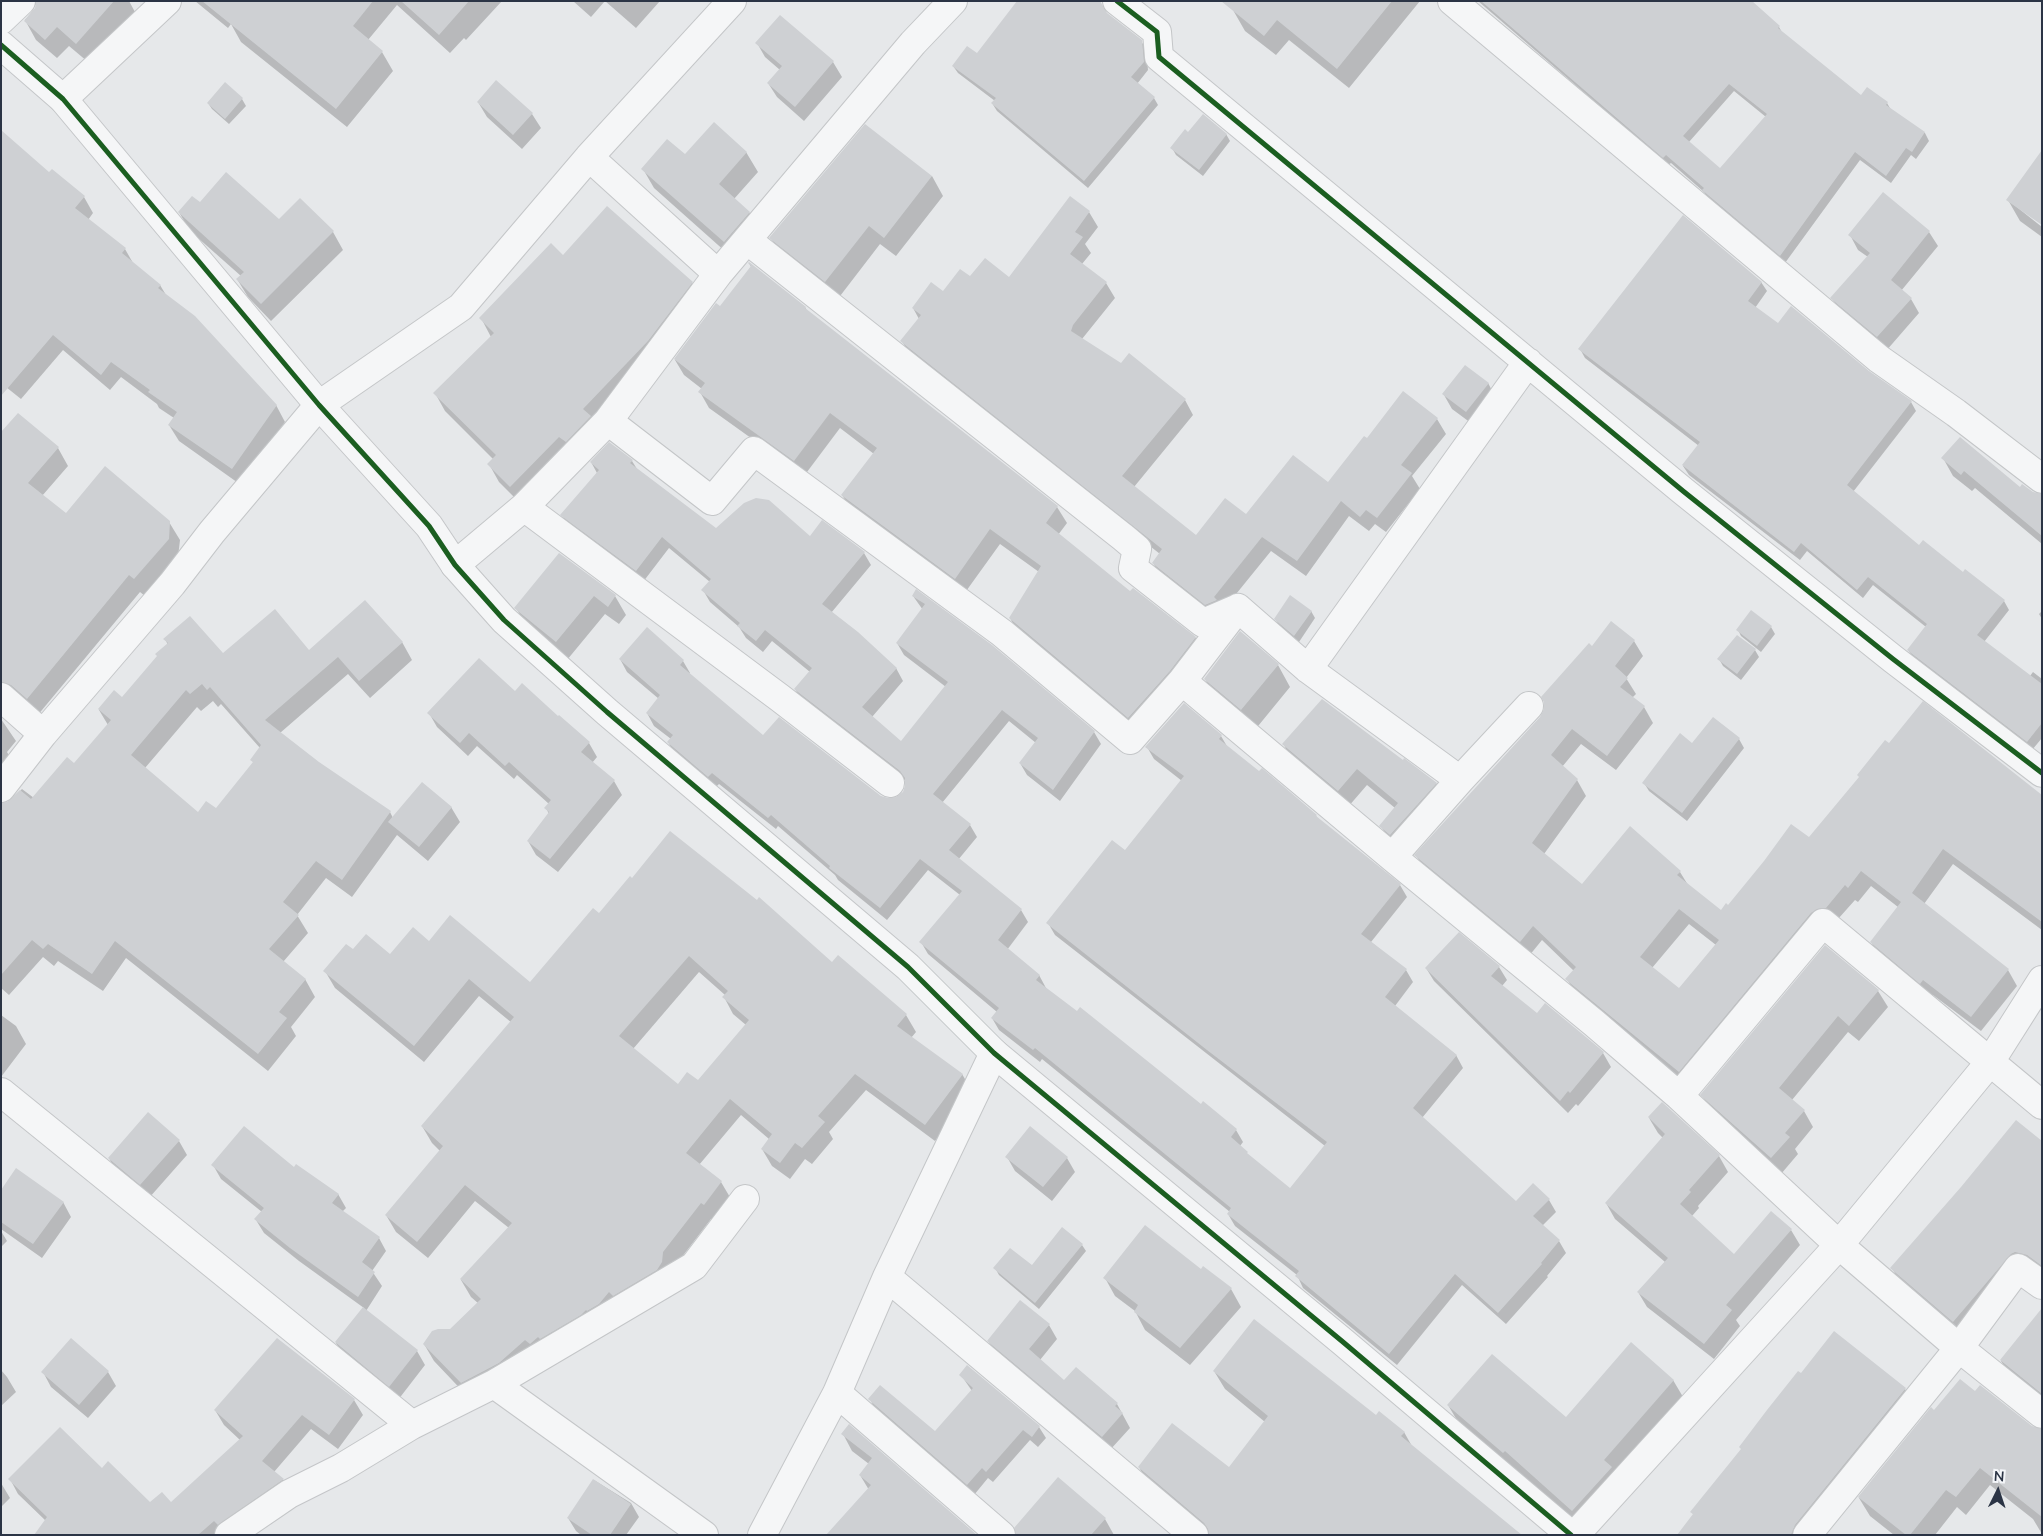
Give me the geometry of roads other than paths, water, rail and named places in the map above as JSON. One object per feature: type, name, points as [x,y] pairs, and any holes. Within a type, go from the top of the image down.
[{"type":"street","points":[[1,20],[21,1]]},
{"type":"street","points":[[63,98],[167,1]]},
{"type":"street","points":[[1,788],[43,734],[172,584],[212,532],[319,405],[461,307],[589,157],[732,1]]},
{"type":"street","points":[[455,565],[524,507],[608,421],[718,274],[907,50],[953,1]]},
{"type":"street","points":[[1117,1],[1157,32],[1159,57],[1683,491],[1893,659],[2042,773]]},
{"type":"street","points":[[1452,1],[1879,359],[1956,413],[2042,479]]},
{"type":"street","points":[[1,45],[63,98],[319,405],[429,526],[455,565],[504,620],[606,712],[908,967],[994,1052],[1573,1535],[1838,1245],[1990,1062],[2042,980]]},
{"type":"street","points":[[589,157],[718,274]]},
{"type":"street","points":[[747,240],[1124,538],[1137,549],[1133,568],[1203,623],[1238,608]]},
{"type":"street","points":[[1308,669],[1528,362]]},
{"type":"street","points":[[608,421],[712,501],[754,451],[1002,633],[1130,740],[1182,681],[1238,608]]},
{"type":"street","points":[[524,507],[780,698],[890,783]]},
{"type":"street","points":[[1238,608],[1308,669],[1460,780]]},
{"type":"street","points":[[1182,681],[1594,1023],[1679,1096],[1838,1245],[1959,1348],[2042,1414]]},
{"type":"street","points":[[1,697],[43,734]]},
{"type":"street","points":[[1392,857],[1529,706]]},
{"type":"street","points":[[1679,1096],[1823,923],[2042,1104]]},
{"type":"street","points":[[762,1535],[837,1393],[887,1277],[994,1052]]},
{"type":"street","points":[[1,1092],[412,1425]]},
{"type":"street","points":[[228,1535],[289,1494],[341,1468],[412,1425],[494,1384],[694,1266],[745,1199]]},
{"type":"street","points":[[1807,1535],[1959,1348],[2018,1268],[2042,1285]]},
{"type":"street","points":[[887,1277],[1194,1535]]},
{"type":"street","points":[[494,1384],[704,1535]]},
{"type":"street","points":[[837,1393],[1001,1535]]}]
